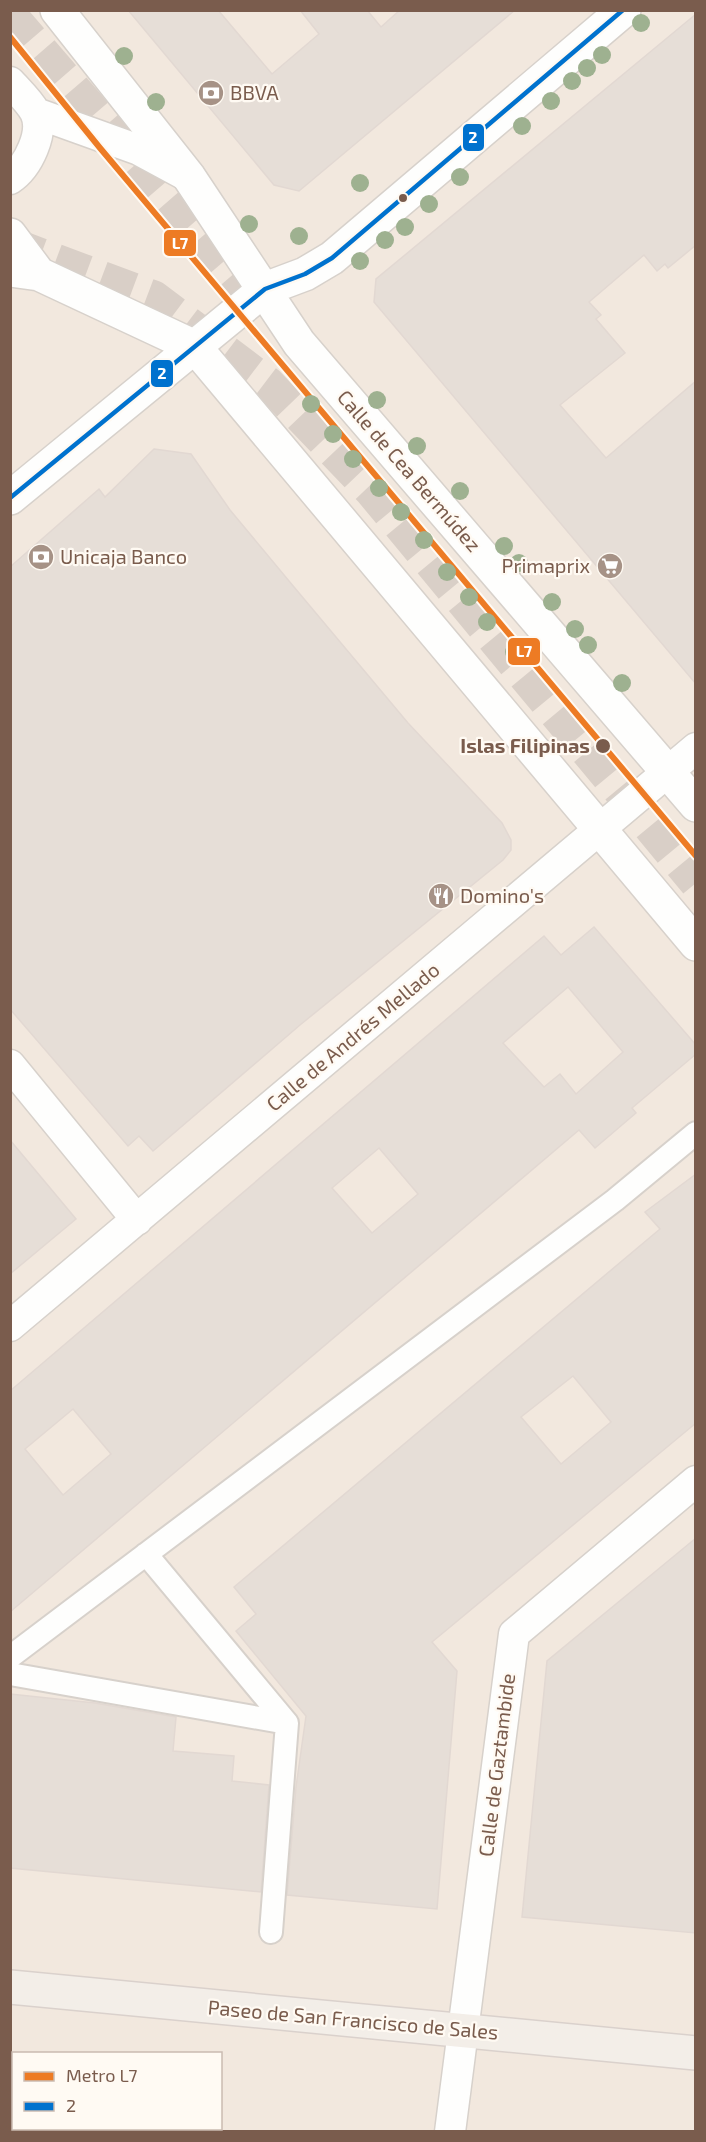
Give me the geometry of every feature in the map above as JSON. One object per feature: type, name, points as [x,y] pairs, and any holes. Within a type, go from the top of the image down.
[{"type":"main road","name":"Paseo de San Francisco de Sales","points":[[10,1987],[696,2053]]},
{"type":"street","name":"Calle de Cea Bermúdez","points":[[57,10],[189,177],[299,343],[696,805]]},
{"type":"street","points":[[10,498],[265,289],[305,274],[332,258],[624,10]]},
{"type":"street","points":[[10,82],[36,113],[38,131],[28,161],[10,179]]},
{"type":"street","name":"Calle de Cea Bermúdez","points":[[36,113],[139,150],[189,177]]},
{"type":"street","points":[[10,235],[25,272],[195,347],[696,944]]},
{"type":"street","name":"Calle de Andrés Mellado","points":[[10,1326],[696,748]]},
{"type":"street","points":[[10,1065],[137,1220]]},
{"type":"street","points":[[10,1657],[615,1200],[696,1133]]},
{"type":"street","name":"Calle de Gaztambide","points":[[450,2132],[465,2031],[514,1634],[696,1481]]},
{"type":"street","points":[[146,1554],[288,1723],[271,1932]]},
{"type":"street","points":[[10,1674],[288,1723]]},
{"type":"shaded area","points":[[11,11],[695,11],[695,2131],[11,2132]]},
{"type":"building","points":[[128,10],[218,10],[272,74],[319,34],[300,10],[367,10],[381,27],[400,10],[515,10],[299,191],[274,185]]},
{"type":"building","points":[[696,14],[696,245],[668,268],[665,264],[657,271],[644,255],[589,302],[601,315],[596,319],[625,353],[560,405],[606,458],[696,381],[696,684],[374,302],[376,279]]},
{"type":"building","points":[[154,449],[191,454],[230,510],[408,723],[502,823],[511,840],[511,850],[503,860],[300,1025],[153,1151],[139,1136],[128,1146],[10,1009],[10,567],[99,489],[105,497]]},
{"type":"building","points":[[594,927],[696,1045],[696,1054],[632,1108],[636,1113],[595,1148],[579,1130],[10,1612],[10,1391],[544,936],[561,955]],"holes":[[[568,987],[623,1052],[576,1094],[560,1074],[544,1087],[503,1043]],[[379,1148],[418,1194],[372,1233],[332,1188]],[[73,1409],[111,1454],[63,1495],[25,1449]]]},
{"type":"building","points":[[10,1140],[76,1219],[10,1274]]},
{"type":"building","points":[[696,1174],[696,1423],[432,1642],[457,1671],[437,1909],[287,1895],[296,1787],[306,1716],[236,1631],[256,1614],[234,1587],[660,1229],[645,1212]],"holes":[[[573,1376],[611,1422],[561,1464],[521,1417]]]},
{"type":"building","points":[[696,1538],[696,1933],[522,1917],[547,1661]]},
{"type":"building","points":[[10,1694],[95,1703],[176,1717],[173,1751],[234,1756],[232,1781],[269,1785],[261,1892],[10,1868]]},
{"type":"tunnel","points":[[10,14],[259,303]]},
{"type":"tunnel","points":[[10,243],[154,297],[268,383],[370,490],[696,883]]},
{"type":"metro line","name":"L7","points":[[10,37],[100,148],[696,856]]},
{"type":"transit line","name":"2","points":[[10,498],[265,289],[305,274],[332,258],[623,10]]},
{"type":"place","name":"BBVA","points":[[211,93]]},
{"type":"place","name":"Unicaja Banco","points":[[41,557]]},
{"type":"place","name":"Primaprix","points":[[610,566]]},
{"type":"place","name":"Islas Filipinas","points":[[603,746]]},
{"type":"place","name":"Domino's","points":[[441,896]]}]
